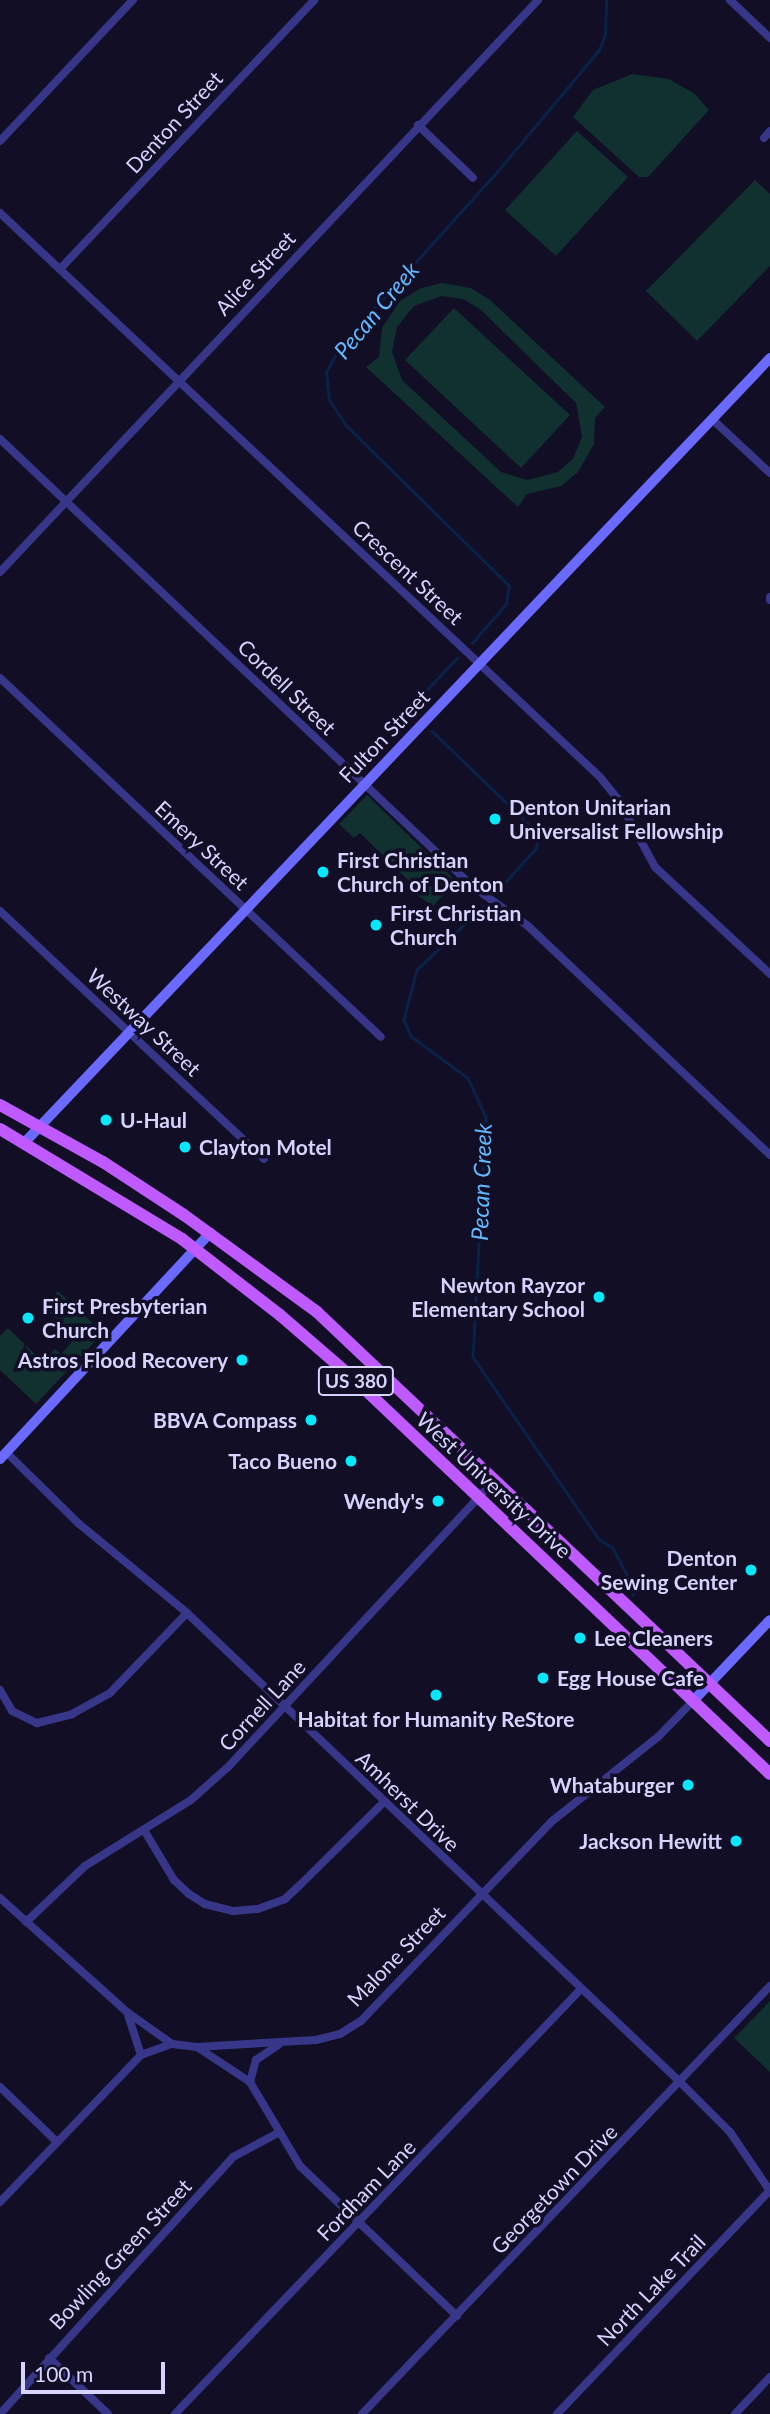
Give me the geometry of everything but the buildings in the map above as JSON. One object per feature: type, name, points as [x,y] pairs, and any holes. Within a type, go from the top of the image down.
[{"type":"main road","name":"West University Drive","points":[[0,1105],[41,1125],[210,1233],[317,1312],[770,1741]]},
{"type":"main road","name":"West University Drive","points":[[0,1129],[26,1142],[196,1249],[355,1380],[770,1773]]},
{"type":"street","points":[[0,141],[133,0]]},
{"type":"street","name":"Denton Street","points":[[60,269],[314,0]]},
{"type":"street","name":"Alice Street","points":[[0,572],[538,0]]},
{"type":"street","points":[[730,0],[770,38]]},
{"type":"street","points":[[418,125],[473,178]]},
{"type":"street","name":"Crescent Street","points":[[0,212],[610,788],[655,867],[770,974]]},
{"type":"street","name":"Fulton Street","points":[[26,1142],[770,358]]},
{"type":"street","points":[[712,419],[770,473]]},
{"type":"street","name":"Cordell Street","points":[[0,439],[472,886],[527,926],[770,1155]]},
{"type":"street","name":"Emery Street","points":[[0,678],[381,1037]]},
{"type":"street","name":"Westway Street","points":[[0,911],[264,1159]]},
{"type":"street","points":[[3,1455],[210,1233]]},
{"type":"street","name":"Amherst Drive","points":[[3,1455],[78,1523],[187,1613],[680,2082],[730,2132],[770,2190]]},
{"type":"street","name":"Cornell Lane","points":[[26,1922],[77,1872],[191,1800],[285,1707],[496,1479]]},
{"type":"street","points":[[0,1690],[12,1711],[37,1723],[72,1714],[110,1693],[187,1613]]},
{"type":"street","name":"Malone Street","points":[[172,2043],[197,2047],[328,2038],[361,2021],[551,1822],[658,1737],[770,1620]]},
{"type":"street","points":[[144,1830],[174,1880],[189,1894],[205,1904],[234,1911],[258,1909],[285,1899],[384,1802]]},
{"type":"street","points":[[0,1898],[127,2012],[172,2043]]},
{"type":"street","name":"Georgetown Drive","points":[[362,2414],[770,1986]]},
{"type":"street","name":"Fordham Lane","points":[[175,2414],[581,1989]]},
{"type":"street","points":[[127,2012],[141,2055]]},
{"type":"street","points":[[0,2202],[141,2055],[172,2043]]},
{"type":"street","points":[[250,2082],[256,2060],[281,2043]]},
{"type":"street","points":[[197,2047],[250,2082],[300,2166],[457,2316]]},
{"type":"street","points":[[0,2087],[56,2141]]},
{"type":"street","name":"Bowling Green Street","points":[[0,2414],[233,2157],[278,2133]]},
{"type":"street","name":"North Lake Trail","points":[[557,2414],[770,2190]]},
{"type":"street","points":[[49,2358],[108,2414]]},
{"type":"street","points":[[735,2414],[770,2377]]},
{"type":"green space","points":[[632,74],[669,79],[695,94],[709,110],[648,177],[639,177],[573,117],[593,90]]},
{"type":"green space","points":[[577,131],[628,177],[556,256],[505,210]]},
{"type":"green space","points":[[755,180],[770,194],[770,266],[697,341],[646,291]]},
{"type":"green space","points":[[442,283],[471,288],[490,300],[605,407],[595,418],[594,444],[578,472],[561,486],[527,494],[518,507],[366,367],[379,357],[382,328],[400,301],[421,288]],"holes":[[[442,296],[463,299],[480,309],[576,403],[582,437],[573,459],[558,472],[527,480],[501,472],[402,380],[392,352],[397,327],[414,306]]]},
{"type":"green space","points":[[454,308],[570,415],[521,468],[405,360]]},
{"type":"green space","points":[[367,795],[456,881],[433,906],[407,888],[408,880],[360,833],[354,838],[339,824]]},
{"type":"green space","points":[[58,1291],[103,1333],[36,1404],[0,1370],[0,1336],[8,1328],[43,1362],[55,1349],[61,1354],[72,1342],[68,1337],[71,1333],[44,1307]]},
{"type":"green space","points":[[770,2001],[770,2072],[734,2038]]},
{"type":"waterway","name":"Pecan Creek","points":[[472,643],[506,604],[509,586],[346,426],[329,400],[326,372],[341,345],[497,172],[599,50],[605,35],[606,0]]},
{"type":"waterway","name":"Pecan Creek","points":[[415,714],[417,700],[457,658]]},
{"type":"waterway","name":"Pecan Creek","points":[[432,731],[540,835],[536,849],[496,893]]},
{"type":"waterway","name":"Pecan Creek","points":[[484,906],[417,970],[404,1020],[411,1036],[468,1078],[486,1117],[473,1357],[599,1539],[613,1548],[634,1588],[633,1595]]},
{"type":"place","name":"Denton Unitarian Universalist Fellowship","points":[[495,819]]},
{"type":"place","name":"First Christian Church of Denton","points":[[323,872]]},
{"type":"place","name":"First Christian Church","points":[[376,925]]},
{"type":"place","name":"U-Haul","points":[[106,1120]]},
{"type":"place","name":"Clayton Motel","points":[[185,1147]]},
{"type":"place","name":"Newton Rayzor Elementary School","points":[[599,1297]]},
{"type":"place","name":"First Presbyterian Church","points":[[28,1318]]},
{"type":"place","name":"Astros Flood Recovery","points":[[242,1360]]},
{"type":"place","name":"BBVA Compass","points":[[311,1420]]},
{"type":"place","name":"Taco Bueno","points":[[351,1461]]},
{"type":"place","name":"Wendy's","points":[[438,1501]]},
{"type":"place","name":"Denton Sewing Center","points":[[751,1570]]},
{"type":"place","name":"Lee Cleaners","points":[[580,1638]]},
{"type":"place","name":"Egg House Cafe","points":[[543,1678]]},
{"type":"place","name":"Habitat for Humanity ReStore","points":[[436,1695]]},
{"type":"place","name":"Whataburger","points":[[688,1785]]},
{"type":"place","name":"Jackson Hewitt","points":[[736,1841]]}]
